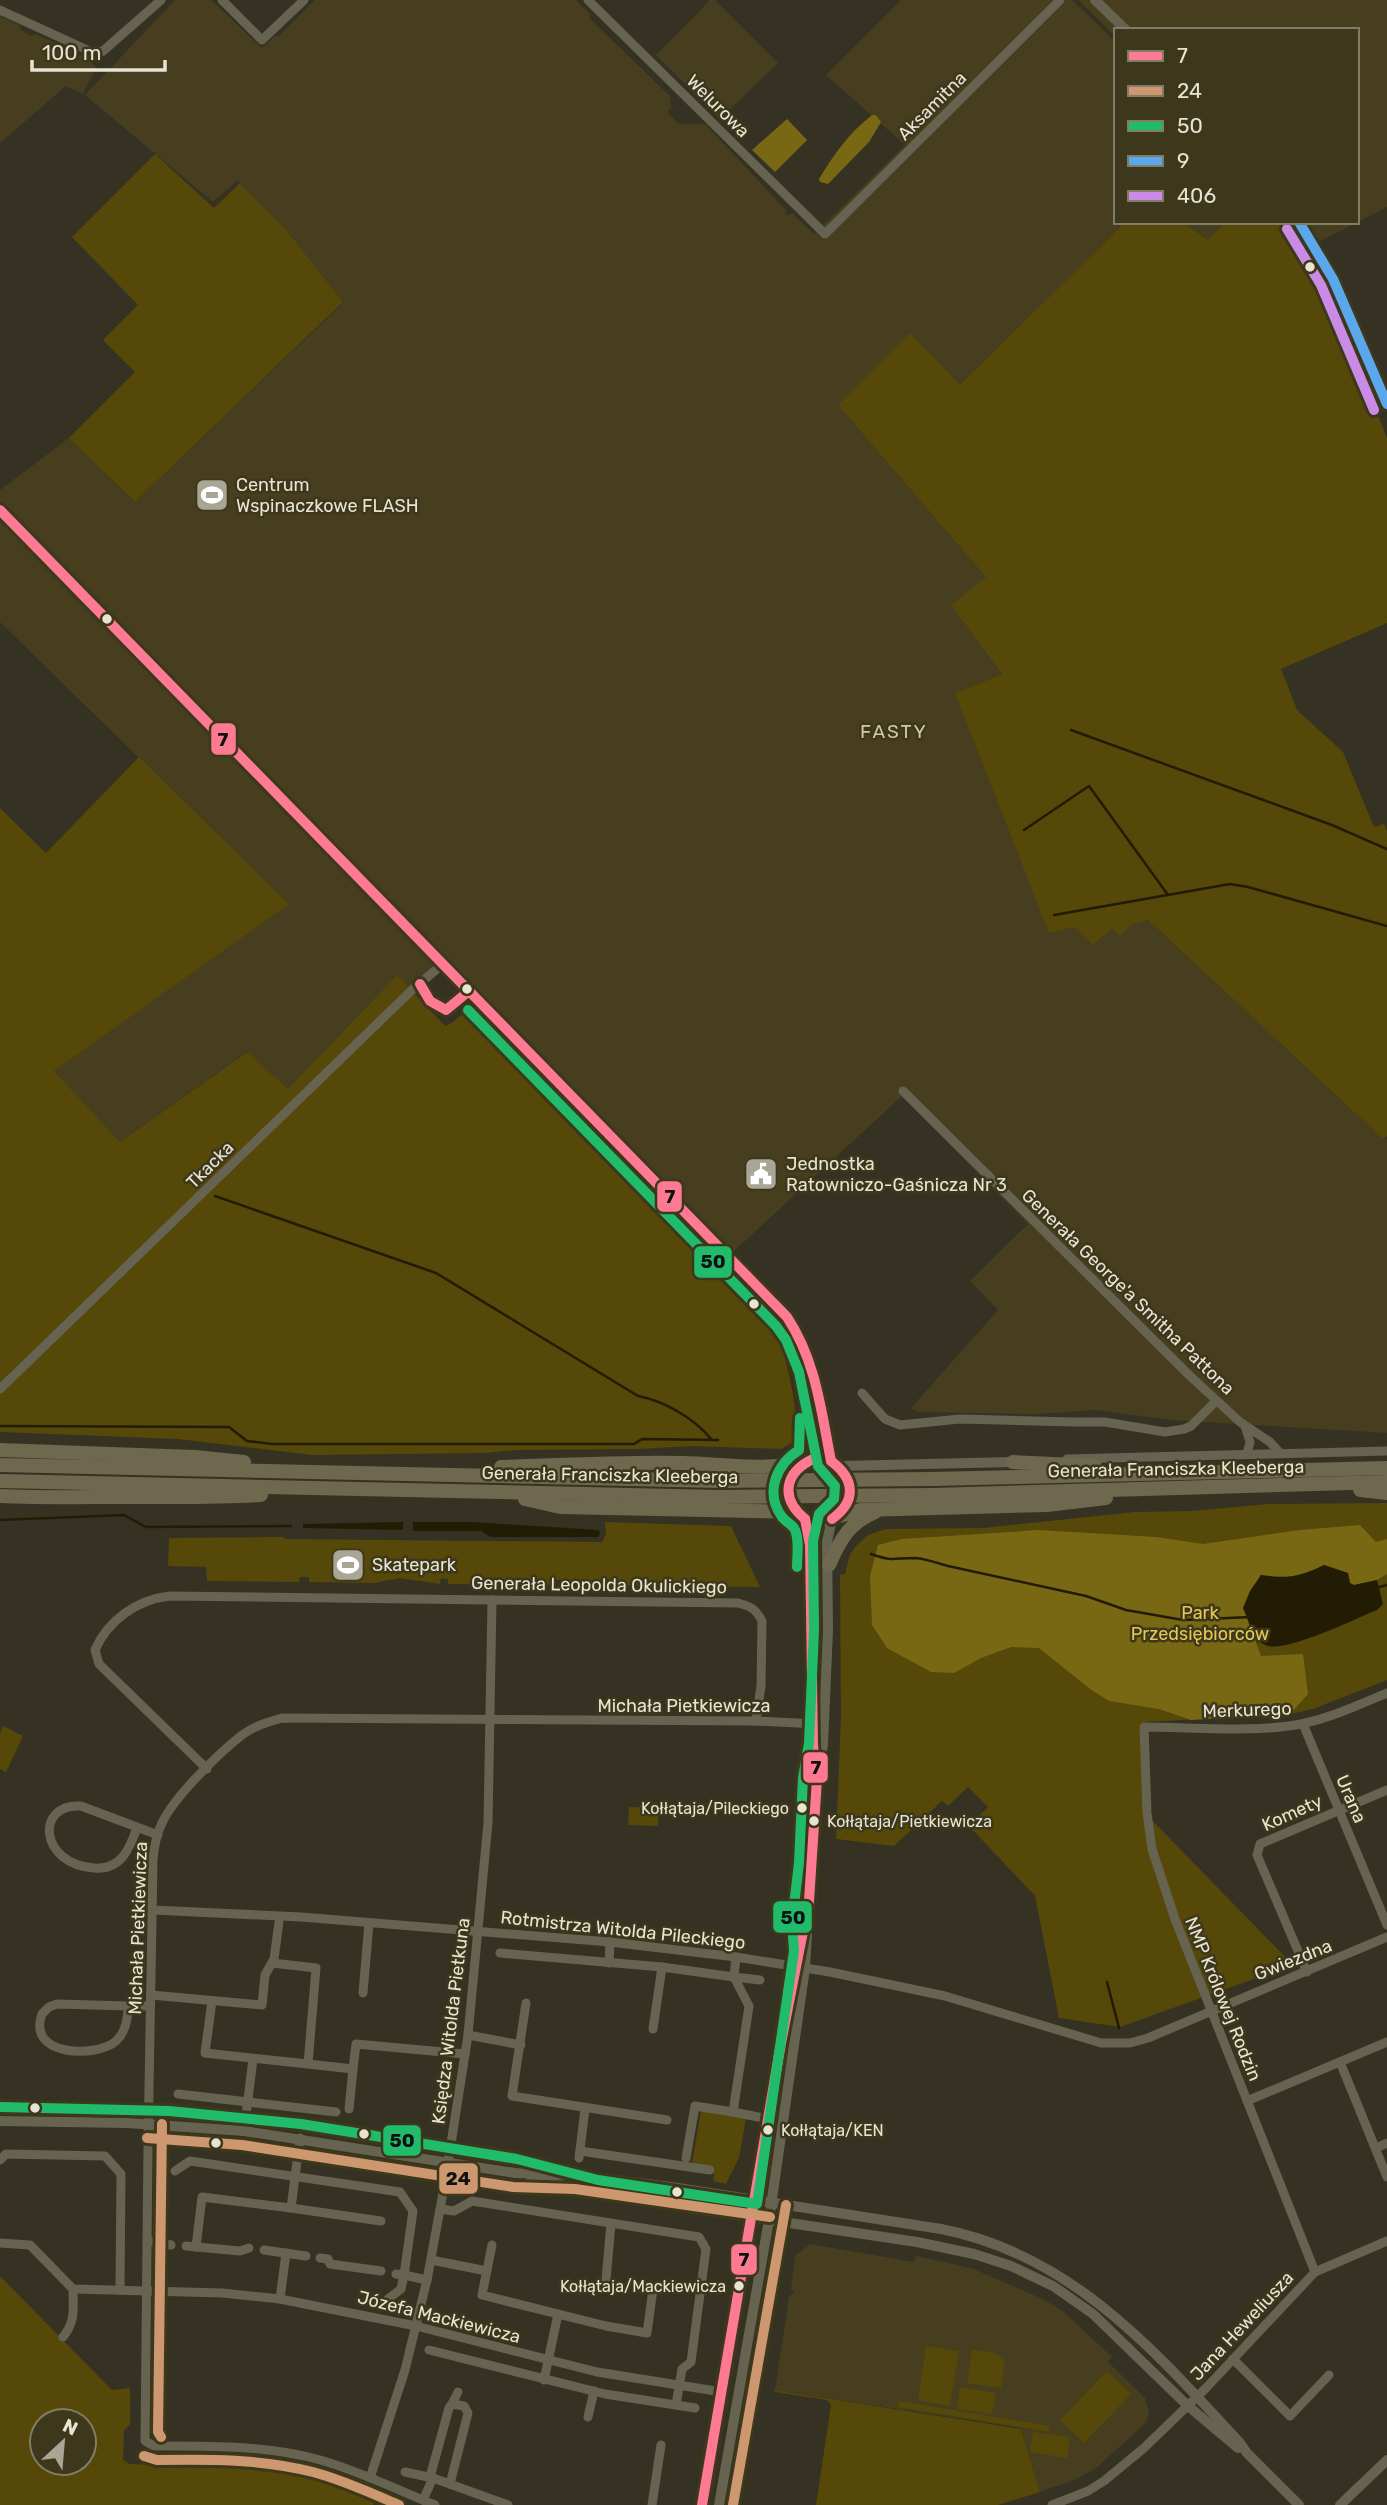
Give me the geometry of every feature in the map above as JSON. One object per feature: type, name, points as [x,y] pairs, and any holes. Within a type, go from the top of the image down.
[{"type":"highway","points":[[0,1450],[195,1457],[297,1471]]},
{"type":"highway","points":[[1278,1469],[1387,1458]]},
{"type":"highway","points":[[426,1474],[464,1468],[561,1464],[681,1463],[774,1466],[809,1460]]},
{"type":"highway","points":[[1013,1462],[1170,1473]]},
{"type":"highway","name":"Generała Franciszka Kleeberga","points":[[0,1465],[719,1481],[931,1479],[1387,1468]]},
{"type":"highway","name":"Generała Franciszka Kleeberga","points":[[0,1481],[719,1497],[933,1495],[1387,1482]]},
{"type":"highway","points":[[1310,1485],[1387,1493]]},
{"type":"highway","points":[[0,1496],[204,1499],[318,1488]]},
{"type":"highway","points":[[834,1518],[854,1511],[1047,1505],[1149,1496],[1176,1488]]},
{"type":"highway","points":[[489,1492],[560,1507],[800,1515]]},
{"type":"highway","points":[[829,1565],[838,1544],[851,1526],[879,1510]]},
{"type":"street","points":[[0,10],[94,54],[103,51],[161,0]]},
{"type":"street","points":[[222,0],[262,40],[304,0]]},
{"type":"street","name":"Welurowa","points":[[588,0],[825,234]]},
{"type":"street","name":"Aksamitna","points":[[825,234],[1060,0]]},
{"type":"street","points":[[1095,0],[1124,28]]},
{"type":"street","points":[[1300,224],[1338,291],[1387,404]]},
{"type":"street","points":[[0,510],[794,1326],[812,1363],[836,1464],[849,1480],[850,1497],[842,1512],[834,1518],[821,1522],[800,1515]]},
{"type":"street","name":"Tkacka","points":[[0,1389],[412,990],[443,964]]},
{"type":"street","name":"Generała George'a Smitha Pattona","points":[[903,1091],[1216,1401],[1244,1425],[1270,1442],[1280,1453]]},
{"type":"street","points":[[765,1296],[788,1330],[804,1369],[814,1424],[809,1460],[793,1472],[787,1488],[788,1497],[800,1515],[810,1545],[818,1724]]},
{"type":"street","points":[[862,1393],[885,1419],[900,1425],[960,1419],[1063,1421],[1105,1423],[1165,1432],[1191,1426],[1216,1401]]},
{"type":"street","points":[[1244,1425],[1250,1442],[1247,1454]]},
{"type":"street","points":[[809,1460],[836,1464],[1013,1462],[1387,1451]]},
{"type":"street","points":[[702,2505],[768,2119],[800,1967],[807,1951],[806,1924],[813,1864],[817,1779],[813,1745],[818,1724],[829,1565],[827,1542],[834,1518]]},
{"type":"street","name":"Generała Leopolda Okulickiego","points":[[207,1769],[99,1664],[95,1650],[100,1638],[133,1606],[149,1599],[169,1596],[738,1602],[758,1612],[762,1621],[761,1686],[756,1721]]},
{"type":"street","name":"Księdza Witolda Pietkuna","points":[[370,2478],[397,2399],[427,2280],[468,2035],[488,1823],[492,1600]]},
{"type":"street","name":"Merkurego","points":[[1144,1727],[1279,1727],[1303,1724],[1387,1693]]},
{"type":"street","name":"Michała Pietkiewicza","points":[[370,2478],[322,2460],[281,2451],[244,2447],[158,2446],[148,2443],[144,2435],[153,1860],[158,1835],[175,1802],[243,1735],[255,1727],[282,1718],[756,1721],[818,1724]]},
{"type":"street","name":"Urana","points":[[1303,1724],[1387,1925]]},
{"type":"street","name":"NMP Królowej Rodzin","points":[[1144,1727],[1147,1813],[1152,1850],[1175,1919],[1315,2272]]},
{"type":"street","name":"Komety","points":[[1307,1972],[1257,1855],[1260,1844],[1387,1790]]},
{"type":"street","points":[[137,1828],[124,1858],[108,1867],[97,1868],[81,1866],[62,1857],[50,1840],[49,1831],[51,1823],[61,1810],[81,1806],[158,1835]]},
{"type":"street","name":"Rotmistrza Witolda Pileckiego","points":[[153,1910],[478,1931],[610,1942],[736,1957],[945,1996],[1101,2043],[1130,2043],[1148,2038],[1211,2012]]},
{"type":"street","points":[[151,1995],[262,2005],[265,1975],[272,1963],[279,1922]]},
{"type":"street","points":[[363,1993],[369,1923]]},
{"type":"street","name":"Gwiezdna","points":[[1211,2012],[1387,1937]]},
{"type":"street","points":[[609,1963],[610,1942]]},
{"type":"street","points":[[500,1953],[760,1980]]},
{"type":"street","points":[[733,2112],[748,2007],[734,1977],[736,1957]]},
{"type":"street","points":[[272,1963],[316,1968],[308,2064]]},
{"type":"street","points":[[719,2505],[772,2203],[800,1967]]},
{"type":"street","points":[[653,2029],[662,1968]]},
{"type":"street","points":[[212,2001],[205,2053],[353,2069]]},
{"type":"street","points":[[526,2003],[512,2096],[667,2120]]},
{"type":"street","points":[[128,2006],[122,2034],[116,2041],[102,2048],[60,2049],[44,2041],[39,2031],[42,2014],[52,2006],[128,2006],[150,2006]]},
{"type":"street","points":[[468,2035],[521,2045]]},
{"type":"street","points":[[1247,2101],[1387,2042]]},
{"type":"street","points":[[349,2109],[356,2044],[465,2054]]},
{"type":"street","points":[[244,2131],[253,2059]]},
{"type":"street","points":[[1340,2062],[1387,2177]]},
{"type":"street","points":[[178,2094],[336,2112]]},
{"type":"street","points":[[686,2158],[695,2106],[768,2119]]},
{"type":"street","points":[[586,2109],[579,2155],[710,2170]]},
{"type":"street","points":[[0,2121],[148,2124],[300,2138],[515,2173],[595,2194],[957,2249],[1011,2266],[1053,2286],[1093,2314],[1188,2406],[1234,2446],[1247,2453]]},
{"type":"street","points":[[291,2208],[300,2138]]},
{"type":"street","points":[[1376,2148],[1387,2143]]},
{"type":"street","points":[[0,2160],[6,2154],[105,2156],[121,2174],[120,2290]]},
{"type":"street","points":[[175,2171],[190,2161],[400,2192],[413,2211],[400,2275],[401,2289],[388,2299]]},
{"type":"street","points":[[515,2173],[576,2175],[950,2231],[996,2244],[1034,2260],[1076,2285],[1110,2312],[1299,2505]]},
{"type":"street","points":[[196,2247],[202,2197],[381,2221]]},
{"type":"street","points":[[440,2209],[454,2211],[472,2202],[699,2237],[706,2249],[691,2362],[682,2369],[676,2405]]},
{"type":"street","points":[[606,2280],[611,2223]]},
{"type":"street","points":[[147,2241],[171,2245]]},
{"type":"street","name":"Jana Heweliusza","points":[[1052,2505],[1088,2491],[1114,2474],[1188,2406],[1315,2272],[1387,2241]]},
{"type":"street","points":[[0,2244],[30,2245],[73,2289],[73,2320],[63,2337]]},
{"type":"street","points":[[492,2245],[482,2295],[646,2333],[653,2289]]},
{"type":"street","points":[[186,2246],[240,2251],[249,2248]]},
{"type":"street","points":[[264,2250],[306,2256]]},
{"type":"street","points":[[280,2299],[286,2253]]},
{"type":"street","points":[[320,2258],[328,2259],[330,2264],[381,2271]]},
{"type":"street","points":[[431,2260],[487,2271]]},
{"type":"street","points":[[400,2275],[427,2280]]},
{"type":"street","name":"Józefa Mackiewicza","points":[[73,2289],[222,2293],[280,2299],[416,2326],[548,2361],[722,2392]]},
{"type":"street","points":[[544,2380],[558,2314]]},
{"type":"street","points":[[429,2350],[594,2391],[695,2408]]},
{"type":"street","points":[[1233,2359],[1290,2416],[1329,2375]]},
{"type":"street","points":[[588,2417],[594,2391]]},
{"type":"street","points":[[423,2500],[449,2408],[458,2392]]},
{"type":"street","points":[[450,2484],[468,2413],[464,2406],[452,2404]]},
{"type":"street","points":[[652,2505],[661,2445]]},
{"type":"street","points":[[1340,2505],[1387,2460]]},
{"type":"street","points":[[405,2472],[450,2484],[508,2505]]},
{"type":"street","points":[[370,2478],[435,2505]]},
{"type":"shaded area","points":[[175,0],[211,0],[262,48],[275,36],[279,36],[315,0],[576,0],[591,15],[589,18],[670,96],[671,108],[667,112],[679,124],[705,124],[787,211],[785,213],[788,216],[792,213],[814,234],[905,145],[826,75],[901,0],[1072,0],[1114,40],[1114,224],[1123,224],[960,386],[838,405],[987,577],[951,605],[1002,674],[955,693],[1074,927],[1112,927],[1148,920],[1383,1139],[1387,1139],[1387,1433],[1171,1420],[1096,1410],[1037,1414],[918,1412],[911,1408],[998,1310],[970,1281],[1028,1224],[902,1096],[731,1254],[448,961],[411,992],[396,976],[288,1090],[246,1052],[120,1142],[53,1071],[288,904],[0,622],[0,490],[69,438],[135,502],[343,303],[284,227],[238,180],[213,202],[85,95]]},
{"type":"shaded area","points":[[710,0],[715,0],[778,63],[720,119],[656,55]]},
{"type":"shaded area","points":[[1078,0],[1387,0],[1387,207],[1359,221],[1359,28],[1114,28],[1114,35]]},
{"type":"shaded area","points":[[0,16],[19,25],[21,30],[31,36],[36,34],[77,53],[96,67],[83,94],[66,86],[0,143]]},
{"type":"shaded area","points":[[1185,224],[1223,224],[1208,240]]},
{"type":"shaded area","points":[[1292,224],[1354,224],[1307,248]]},
{"type":"shaded area","points":[[403,1522],[403,1530],[303,1528],[303,1524]]},
{"type":"shaded area","points":[[413,1522],[471,1522],[599,1530],[600,1533],[598,1537],[490,1537],[482,1531],[413,1531]]},
{"type":"shaded area","points":[[1324,1565],[1348,1573],[1350,1583],[1354,1585],[1377,1580],[1383,1604],[1377,1610],[1287,1645],[1265,1645],[1261,1642],[1243,1608],[1261,1575],[1293,1576]]},
{"type":"shaded area","points":[[810,2244],[914,2262],[916,2256],[971,2268],[1043,2299],[1064,2312],[1112,2357],[1108,2362],[1145,2398],[1149,2411],[1147,2422],[1095,2469],[1040,2492],[1021,2428],[775,2390],[789,2297],[794,2293],[791,2289],[795,2256]]},
{"type":"green space","points":[[872,115],[876,115],[881,122],[869,142],[828,184],[820,182],[819,179],[842,144]]},
{"type":"green space","points":[[787,119],[807,140],[775,172],[752,150]]},
{"type":"green space","points":[[155,154],[214,208],[240,183],[284,227],[343,302],[135,502],[69,438],[135,372],[103,340],[138,305],[72,237]]},
{"type":"green space","points":[[1123,224],[1185,224],[1208,240],[1223,224],[1290,224],[1310,257],[1308,259],[1322,279],[1387,438],[1387,623],[1281,669],[1297,710],[1343,752],[1374,827],[1384,824],[1387,831],[1387,1136],[1383,1139],[1148,920],[1132,924],[1120,937],[1112,928],[1093,945],[1074,927],[1049,933],[955,693],[1002,674],[951,605],[986,577],[838,405],[910,333],[960,385]]},
{"type":"green space","points":[[139,757],[289,904],[54,1071],[120,1142],[247,1052],[288,1089],[397,975],[445,1026],[466,1012],[474,1010],[496,1026],[672,1208],[685,1226],[711,1247],[709,1250],[780,1336],[796,1417],[793,1442],[781,1449],[692,1446],[312,1455],[178,1439],[0,1432],[0,808],[46,853]]},
{"type":"green space","points":[[1387,1503],[1387,1680],[1313,1709],[1290,1714],[1145,1722],[1146,1814],[1293,1965],[1120,2027],[1059,2018],[1035,1896],[969,1826],[988,1807],[968,1787],[948,1806],[942,1801],[894,1846],[836,1839],[841,1718],[840,1575],[845,1574],[850,1554],[868,1535],[886,1529],[983,1528],[1135,1512],[1192,1511],[1268,1504]]},
{"type":"green space","points":[[605,1522],[731,1526],[760,1587],[562,1585],[561,1580],[553,1580],[553,1585],[448,1584],[448,1579],[441,1578],[440,1584],[399,1578],[375,1583],[309,1582],[309,1577],[300,1577],[299,1582],[207,1581],[206,1567],[168,1566],[169,1538],[602,1542],[606,1534]]},
{"type":"green space","name":"Park Przedsiębiorców","points":[[1360,1525],[1376,1542],[1387,1539],[1387,1574],[1377,1580],[1354,1585],[1350,1583],[1348,1573],[1324,1565],[1293,1576],[1261,1575],[1243,1608],[1261,1656],[1303,1654],[1308,1694],[1290,1714],[1191,1720],[1159,1709],[1109,1701],[1039,1648],[1011,1647],[981,1658],[954,1673],[931,1672],[887,1648],[872,1625],[870,1576],[878,1545],[902,1539],[1039,1530],[1156,1537],[1203,1544],[1300,1530]]},
{"type":"green space","points":[[3,1726],[23,1736],[6,1772],[0,1769],[0,1733]]},
{"type":"green space","points":[[629,1807],[659,1808],[658,1826],[628,1825]]},
{"type":"green space","points":[[701,2111],[746,2118],[739,2158],[726,2184],[713,2181],[715,2168],[692,2163]]},
{"type":"green space","points":[[0,2276],[112,2390],[130,2388],[130,2425],[124,2430],[123,2460],[130,2464],[159,2465],[164,2460],[274,2465],[312,2474],[376,2498],[373,2505],[0,2505]]},
{"type":"green space","points":[[926,2346],[959,2351],[950,2406],[918,2400]]},
{"type":"green space","points":[[972,2349],[998,2354],[1005,2363],[1001,2388],[967,2383]]},
{"type":"green space","points":[[1107,2371],[1131,2394],[1084,2443],[1060,2420]]},
{"type":"green space","points":[[960,2387],[996,2393],[992,2414],[957,2409]]},
{"type":"green space","points":[[774,2390],[1021,2429],[1040,2492],[998,2505],[816,2505],[831,2405],[827,2400]]},
{"type":"green space","points":[[899,2401],[1050,2426],[1049,2432],[898,2407]]},
{"type":"green space","points":[[1033,2432],[1070,2437],[1067,2458],[1030,2452]]},
{"type":"waterway","points":[[1071,730],[1332,825],[1387,849]]},
{"type":"waterway","points":[[1024,830],[1089,786],[1168,895]]},
{"type":"waterway","points":[[1054,915],[1230,884],[1387,926]]},
{"type":"waterway","points":[[215,1196],[436,1273],[638,1396],[678,1412],[696,1424],[711,1439]]},
{"type":"waterway","points":[[0,1426],[229,1427],[247,1441],[272,1444],[634,1444],[642,1439],[718,1440]]},
{"type":"waterway","points":[[0,1520],[124,1515],[146,1527],[291,1526]]},
{"type":"waterway","points":[[871,1554],[889,1559],[924,1559],[1086,1596],[1126,1610],[1183,1620],[1251,1617]]},
{"type":"waterway","points":[[1376,1588],[1387,1585]]},
{"type":"waterway","points":[[1107,1982],[1119,2028]]},
{"type":"transit line","name":"9","points":[[1300,224],[1333,279],[1387,404]]},
{"type":"transit line","name":"406","points":[[1287,229],[1321,285],[1374,410]]},
{"type":"transit line","name":"7","points":[[0,510],[787,1317],[811,1368],[831,1461]]},
{"type":"transit line","name":"7","points":[[420,984],[430,1001],[446,1010],[469,991]]},
{"type":"transit line","name":"50","points":[[0,2107],[169,2111],[301,2124],[517,2159],[598,2180],[757,2204],[794,1951],[792,1922],[799,1863],[803,1778],[809,1743],[814,1630],[813,1541],[819,1514],[834,1499],[835,1486],[818,1466],[799,1372],[786,1340],[776,1326],[468,1010]]},
{"type":"transit line","name":"50","points":[[797,1567],[796,1532],[777,1508],[774,1489],[779,1471],[799,1450],[800,1418]]},
{"type":"transit line","name":"7","points":[[805,1519],[792,1503],[789,1486],[796,1471],[813,1459]]},
{"type":"transit line","name":"7","points":[[831,1461],[845,1475],[850,1490],[846,1505],[832,1519]]},
{"type":"transit line","name":"7","points":[[702,2505],[781,2043],[809,1901],[817,1779],[813,1745],[810,1545],[805,1519]]},
{"type":"transit line","name":"24","points":[[161,2437],[158,2432],[162,2124]]},
{"type":"transit line","name":"24","points":[[147,2138],[242,2145],[513,2187],[575,2189],[770,2217]]},
{"type":"transit line","name":"24","points":[[733,2505],[786,2205]]},
{"type":"transit line","name":"24","points":[[144,2456],[157,2460],[274,2464],[335,2479],[399,2505]]},
{"type":"place","name":"Centrum Wspinaczkowe FLASH","points":[[212,495]]},
{"type":"place","name":"Jednostka Ratowniczo-Gaśnicza Nr 3","points":[[761,1174]]},
{"type":"place","name":"Skatepark","points":[[348,1565]]},
{"type":"place","name":"Kołłątaja/Pileckiego","points":[[802,1808]]},
{"type":"place","name":"Kołłątaja/Pietkiewicza","points":[[814,1821]]},
{"type":"place","name":"Kołłątaja/KEN","points":[[768,2130]]},
{"type":"place","name":"Kołłątaja/Mackiewicza","points":[[739,2286]]},
{"type":"district","name":"FASTY","points":[[894,731]]}]
